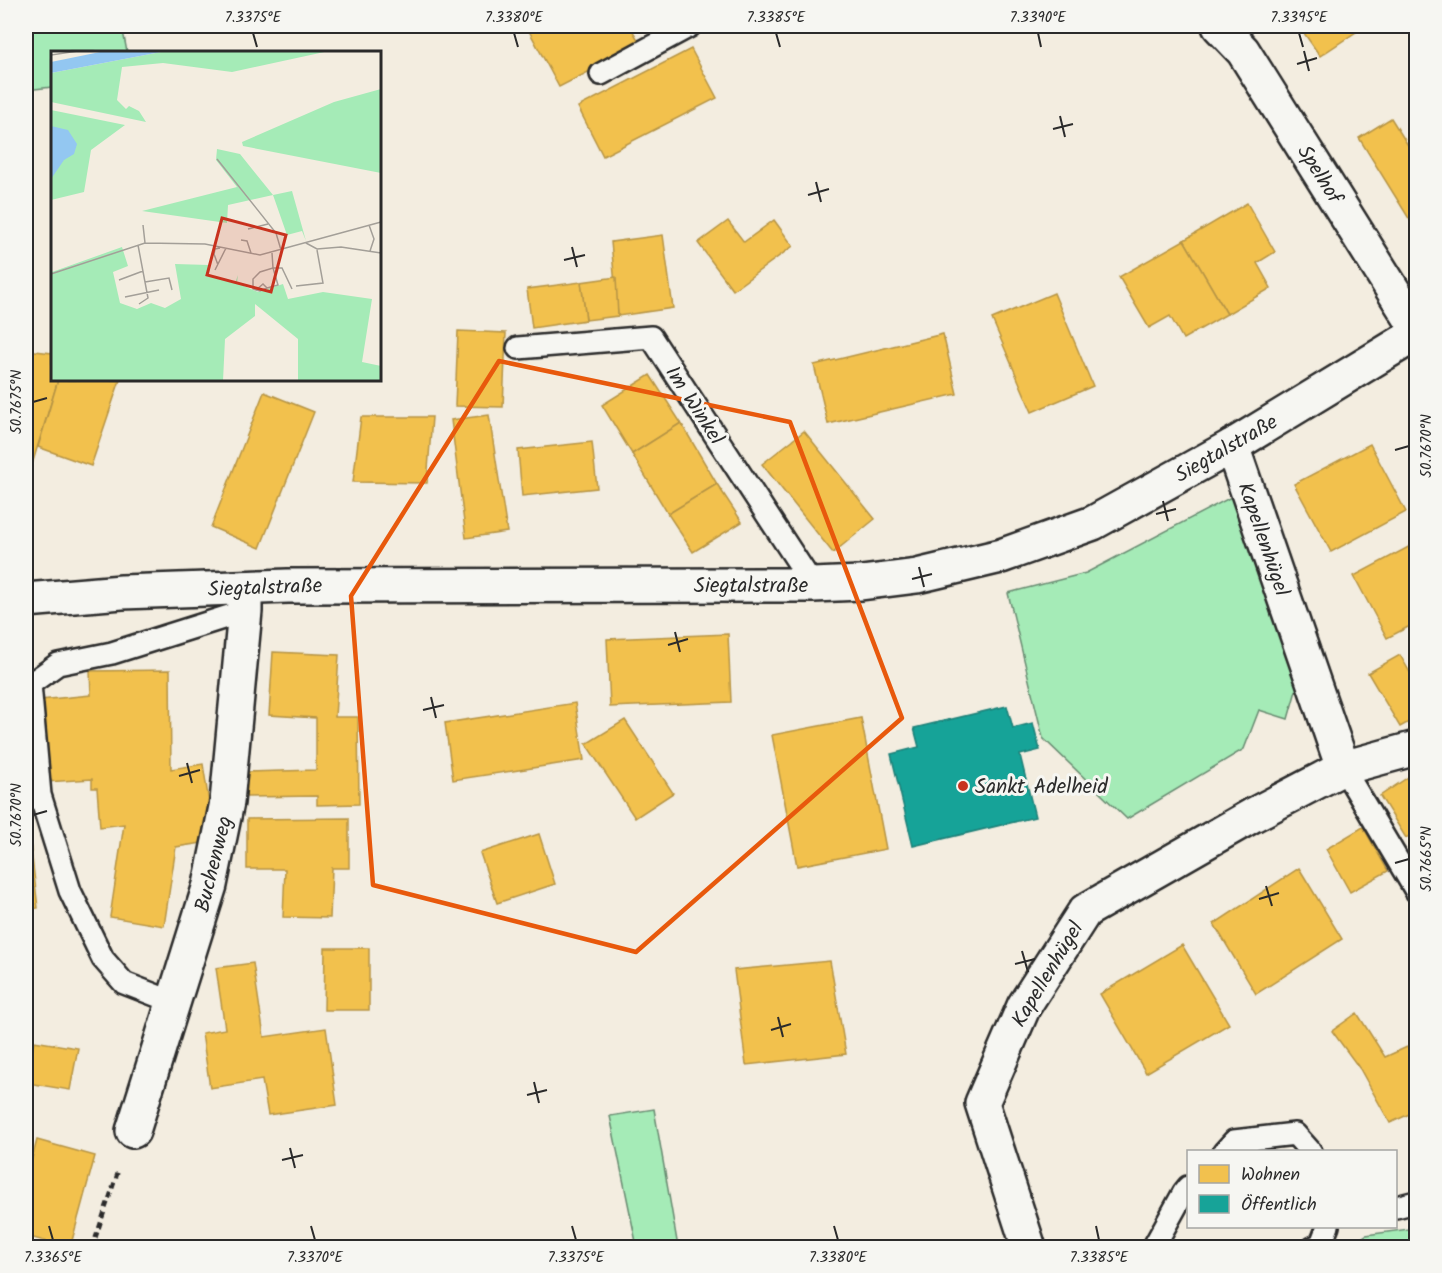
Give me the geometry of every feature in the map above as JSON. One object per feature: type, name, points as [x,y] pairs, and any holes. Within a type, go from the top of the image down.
[{"type":"street","name":"Spelhof","points":[[1219,26],[1243,51],[1416,327]]},
{"type":"street","name":"Siegtalstraße","points":[[26,600],[122,592],[245,600],[337,585],[813,585],[861,583],[917,576],[1000,556],[1093,523],[1232,446],[1416,334]]},
{"type":"street","name":"Kapellenhügel","points":[[1232,446],[1343,768]]},
{"type":"street","name":"Buchenweg","points":[[133,1131],[210,885],[227,802],[245,600]]},
{"type":"street","name":"Kapellenhügel","points":[[1029,1248],[982,1102],[1024,1006],[1084,911],[1253,815],[1343,768],[1416,748]]},
{"type":"lane","points":[[601,74],[690,26]]},
{"type":"lane","name":"Im Winkel","points":[[518,348],[651,337],[813,585]]},
{"type":"lane","points":[[173,1002],[124,983],[103,958],[70,891],[40,795],[30,684],[58,664],[112,653],[245,600]]},
{"type":"lane","points":[[1343,768],[1416,891]]},
{"type":"lane","points":[[1226,1150],[1234,1142],[1295,1134],[1309,1150]]},
{"type":"lane","points":[[1153,1248],[1187,1188]]},
{"type":"lane","points":[[1397,1207],[1416,1202]]},
{"type":"lane","points":[[1313,1248],[1321,1244],[1329,1228]]},
{"type":"path","points":[[92,1248],[133,1131]]},
{"type":"highlighted area","points":[[499,361],[790,422],[902,718],[636,952],[373,885],[351,596]]},
{"type":"green space","points":[[26,26],[122,26],[127,51],[51,51],[51,87],[26,90]]},
{"type":"green space","points":[[1235,495],[1301,673],[1288,719],[1259,710],[1244,749],[1127,819],[1043,738],[1008,593],[1086,573]]},
{"type":"green space","points":[[654,1109],[678,1247],[637,1247],[610,1116]]},
{"type":"green space","points":[[1416,1228],[1416,1247],[1348,1247],[1366,1235]]},
{"type":"building: Wohnen","points":[[630,26],[641,45],[559,87],[527,27]]},
{"type":"building: Wohnen","points":[[1299,26],[1365,26],[1320,56]]},
{"type":"building: Wohnen","points":[[691,49],[717,98],[603,156],[578,107]]},
{"type":"building: Wohnen","points":[[1391,118],[1416,158],[1416,223],[1413,225],[1359,138]]},
{"type":"building: Wohnen","points":[[1247,203],[1275,252],[1257,263],[1271,288],[1227,314],[1184,240]]},
{"type":"building: Wohnen","points":[[774,220],[793,246],[733,290],[698,243],[728,221],[744,242]]},
{"type":"building: Wohnen","points":[[663,235],[673,308],[618,316],[611,242]]},
{"type":"building: Wohnen","points":[[1184,240],[1227,314],[1183,339],[1170,316],[1149,328],[1119,277]]},
{"type":"building: Wohnen","points":[[616,277],[618,316],[586,320],[581,282]]},
{"type":"building: Wohnen","points":[[581,282],[586,320],[532,328],[527,289]]},
{"type":"building: Wohnen","points":[[1054,293],[1093,386],[1032,412],[992,319]]},
{"type":"building: Wohnen","points":[[458,331],[506,333],[503,407],[455,406]]},
{"type":"building: Wohnen","points":[[943,334],[957,394],[828,424],[814,365]]},
{"type":"building: Wohnen","points":[[26,350],[51,353],[51,381],[58,381],[30,471],[26,471]]},
{"type":"building: Wohnen","points":[[650,375],[681,423],[632,454],[602,405]]},
{"type":"building: Wohnen","points":[[58,381],[120,381],[91,466],[38,447]]},
{"type":"building: Wohnen","points":[[264,392],[314,412],[260,548],[211,527]]},
{"type":"building: Wohnen","points":[[489,415],[507,532],[466,538],[451,420]]},
{"type":"building: Wohnen","points":[[361,417],[432,417],[427,483],[353,482]]},
{"type":"building: Wohnen","points":[[681,423],[717,484],[668,514],[632,454]]},
{"type":"building: Wohnen","points":[[804,431],[875,519],[833,553],[762,464]]},
{"type":"building: Wohnen","points":[[592,442],[597,488],[522,496],[518,450]]},
{"type":"building: Wohnen","points":[[1370,444],[1406,512],[1331,552],[1294,484]]},
{"type":"building: Wohnen","points":[[717,484],[742,522],[693,552],[668,514]]},
{"type":"building: Wohnen","points":[[1416,543],[1416,623],[1387,638],[1354,576]]},
{"type":"building: Wohnen","points":[[728,634],[731,702],[610,707],[607,639]]},
{"type":"building: Wohnen","points":[[273,652],[339,655],[335,717],[358,717],[359,804],[317,805],[317,796],[246,797],[246,772],[316,770],[316,718],[269,715]]},
{"type":"building: Wohnen","points":[[1400,655],[1416,683],[1416,718],[1400,727],[1368,673]]},
{"type":"building: Wohnen","points":[[170,670],[171,769],[203,764],[215,841],[176,847],[164,926],[110,917],[124,824],[100,827],[97,788],[92,788],[92,779],[46,782],[40,700],[91,695],[90,671]]},
{"type":"building: Wohnen","points":[[575,703],[584,760],[453,780],[445,723]]},
{"type":"building: Wohnen","points":[[861,718],[886,849],[797,866],[772,735]]},
{"type":"building: Wohnen","points":[[625,720],[673,793],[635,818],[586,744]]},
{"type":"building: Wohnen","points":[[1416,772],[1416,831],[1406,838],[1380,796]]},
{"type":"building: Wohnen","points":[[26,807],[38,908],[26,910]]},
{"type":"building: Wohnen","points":[[349,818],[349,868],[332,868],[330,918],[283,917],[285,869],[247,869],[247,819]]},
{"type":"building: Wohnen","points":[[1363,827],[1388,871],[1350,892],[1326,849]]},
{"type":"building: Wohnen","points":[[539,834],[555,884],[497,903],[480,853]]},
{"type":"building: Wohnen","points":[[1299,868],[1342,939],[1256,994],[1214,924]]},
{"type":"building: Wohnen","points":[[1182,945],[1229,1024],[1146,1073],[1100,994]]},
{"type":"building: Wohnen","points":[[325,948],[369,948],[369,1010],[324,1010]]},
{"type":"building: Wohnen","points":[[830,961],[846,1054],[746,1065],[734,970]]},
{"type":"building: Wohnen","points":[[253,963],[264,1037],[326,1028],[337,1105],[268,1115],[262,1080],[210,1088],[202,1033],[225,1029],[216,968]]},
{"type":"building: Wohnen","points":[[1357,1013],[1385,1057],[1416,1043],[1416,1111],[1390,1123],[1360,1069],[1332,1031]]},
{"type":"building: Wohnen","points":[[34,1041],[78,1048],[70,1090],[27,1083]]},
{"type":"building: Wohnen","points":[[37,1140],[95,1156],[70,1248],[26,1236],[26,1180]]},
{"type":"building: Öffentlich","name":"Sankt Adelheid","points":[[1007,706],[1013,728],[1033,723],[1040,750],[1020,755],[1035,817],[913,846],[891,754],[919,747],[914,728]]},
{"type":"place","name":"Sankt Adelheid","points":[[963,786]]}]
